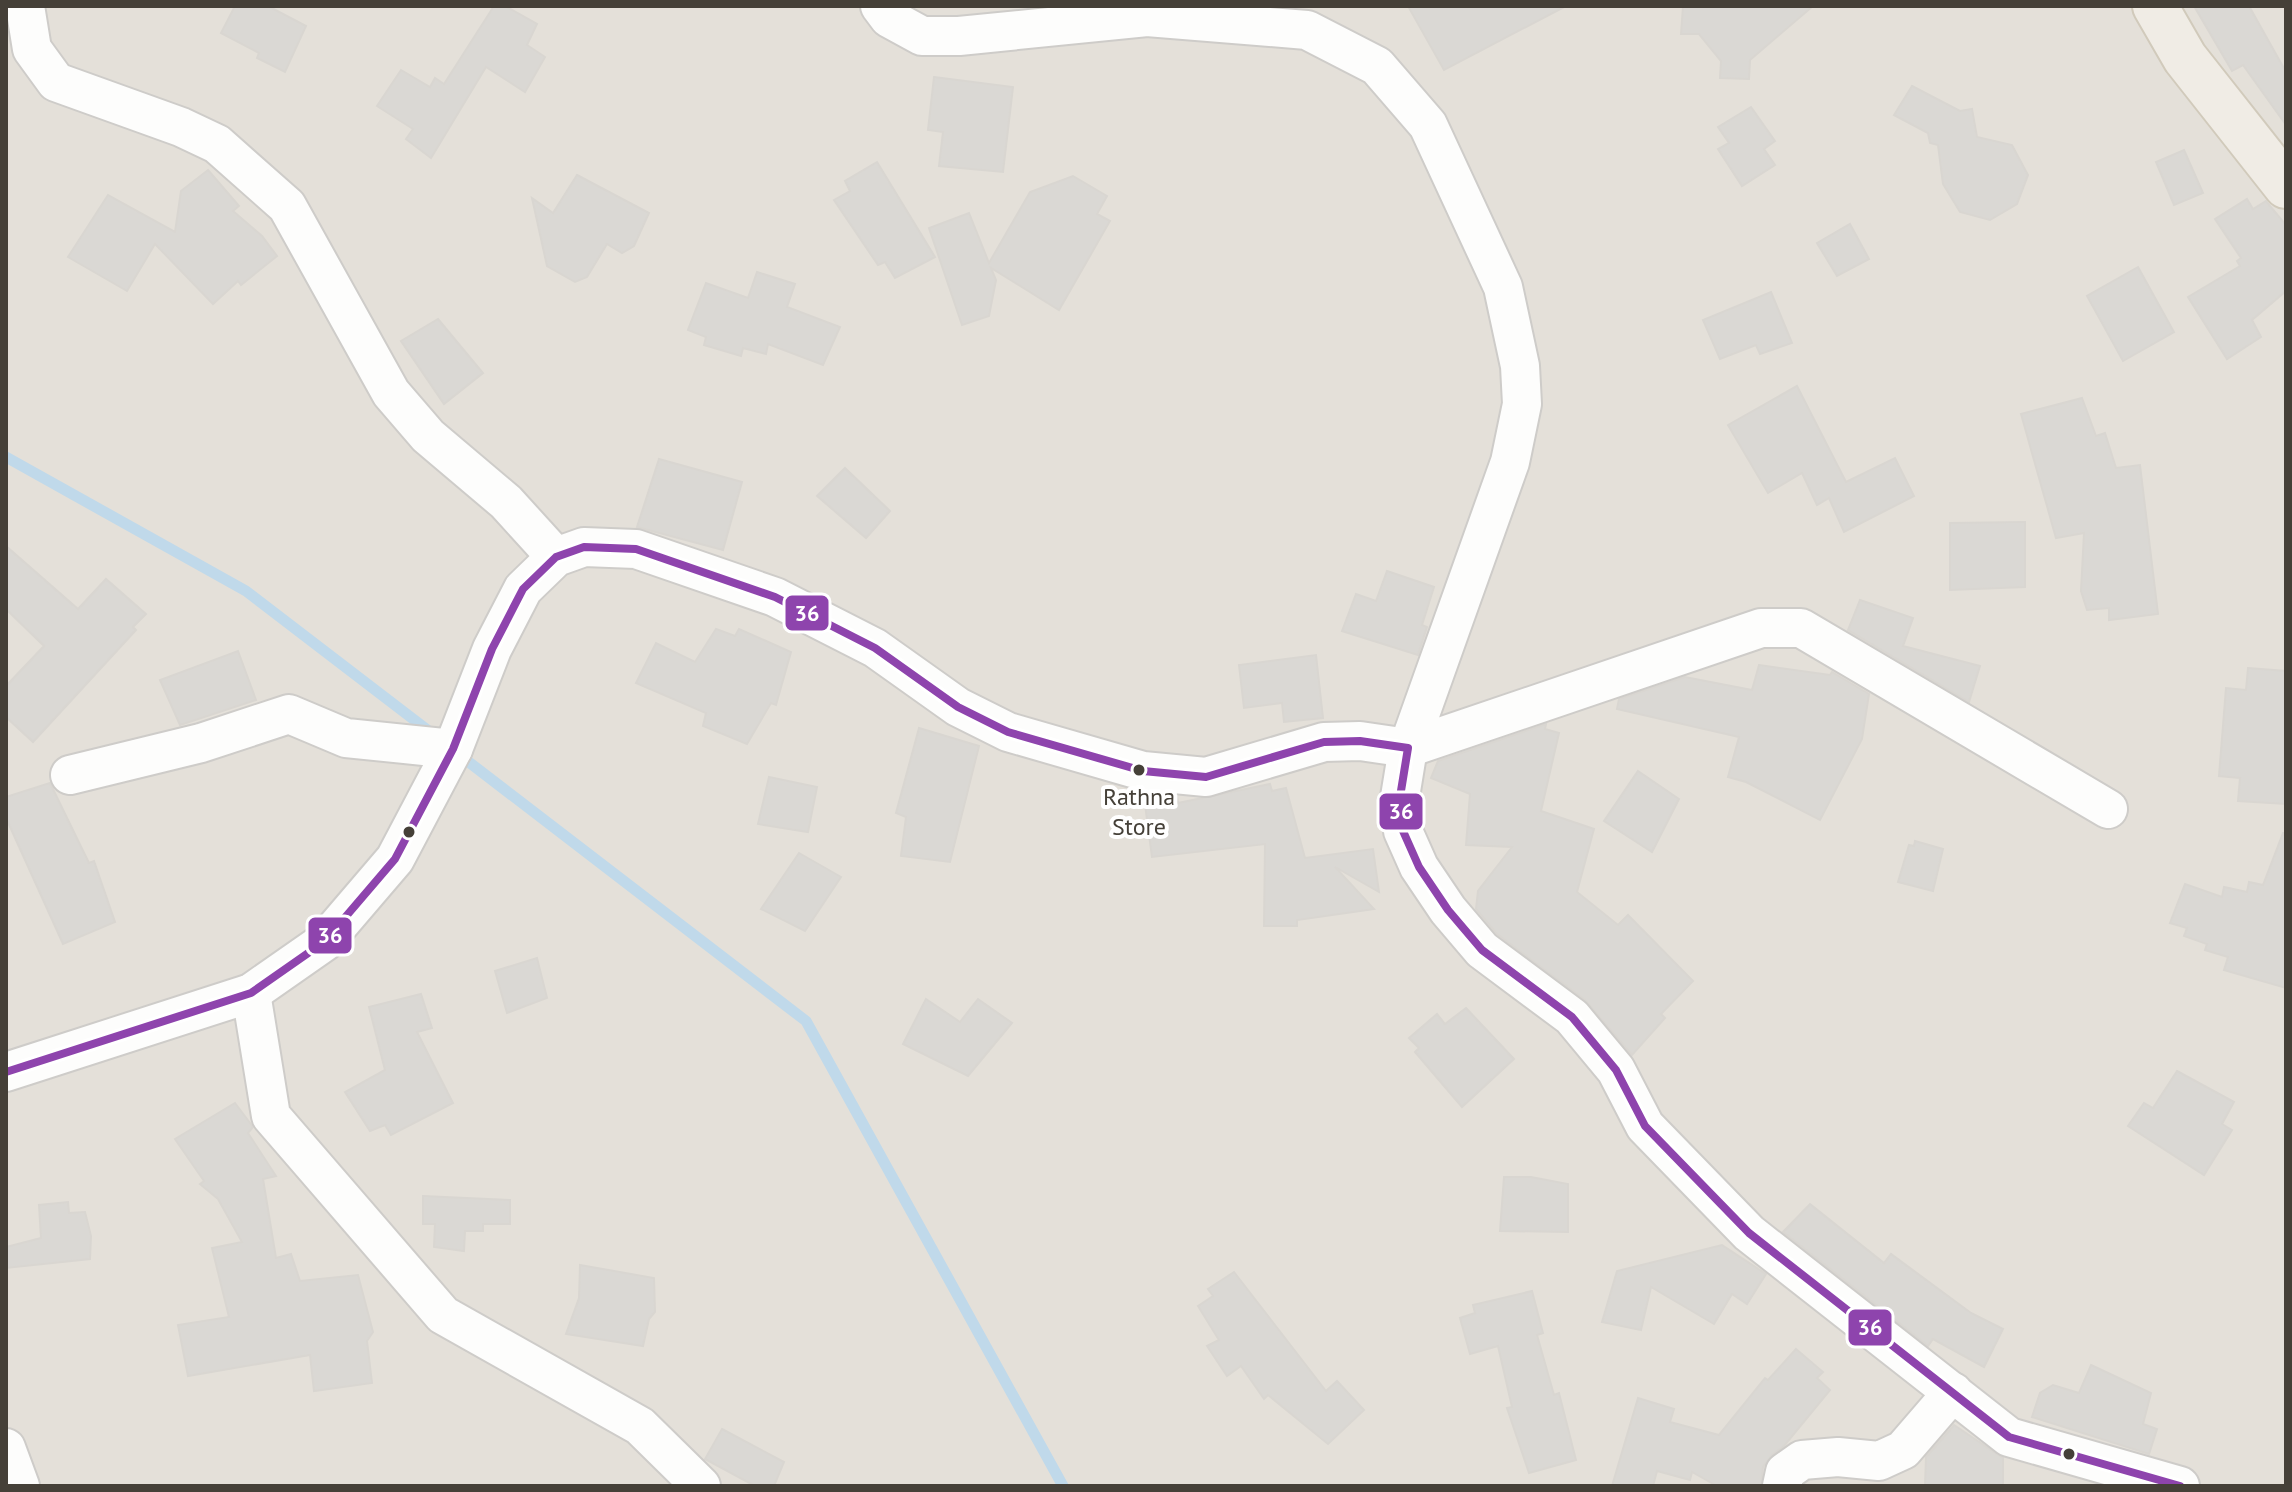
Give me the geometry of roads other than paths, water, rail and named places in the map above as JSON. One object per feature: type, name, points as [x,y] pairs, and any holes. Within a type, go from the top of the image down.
[{"type":"main road","points":[[2155,6],[2185,58],[2286,186]]},
{"type":"street","points":[[25,6],[32,49],[56,82],[181,127],[217,144],[287,206],[391,393],[428,436],[506,502],[556,557]]},
{"type":"street","points":[[880,6],[889,18],[922,36],[959,36],[1147,17],[1307,30],[1377,66],[1428,125],[1503,287],[1520,366],[1522,404],[1510,462],[1408,748],[1400,797],[1403,831],[1419,867],[1448,910],[1482,950],[1572,1017],[1616,1070],[1645,1126],[1749,1233],[2009,1437],[2180,1486]]},
{"type":"street","points":[[6,1072],[251,993],[324,942],[364,899],[395,859],[453,749],[492,649],[523,589],[556,557],[584,547],[636,549],[775,597],[875,648],[958,707],[1008,732],[1143,771],[1206,777],[1324,742],[1360,741],[1408,748],[1761,628],[1801,628],[2108,809]]},
{"type":"street","points":[[70,775],[175,751],[289,714],[346,738],[453,749]]},
{"type":"street","points":[[251,993],[271,1116],[443,1315],[640,1426],[701,1486]]},
{"type":"street","points":[[1782,1486],[1785,1472],[1802,1460],[1838,1457],[1879,1461],[1903,1450],[1953,1392]]},
{"type":"street","points":[[6,1448],[20,1486]]},
{"type":"waterway","points":[[6,457],[246,591],[434,735]]},
{"type":"waterway","points":[[457,753],[806,1021],[1063,1486]]},
{"type":"place","name":"Rathna Store","points":[[1139,770]]}]
